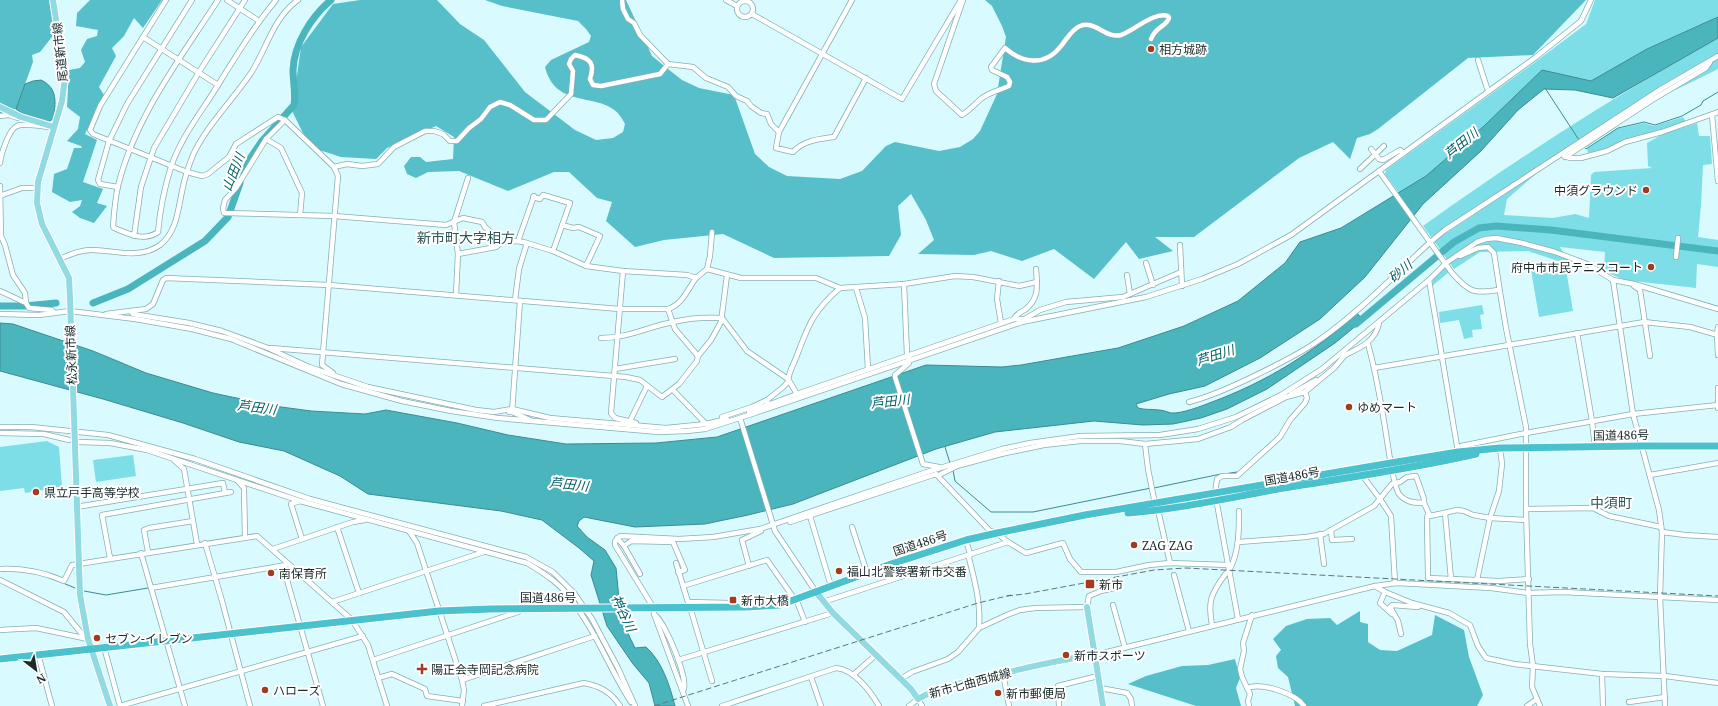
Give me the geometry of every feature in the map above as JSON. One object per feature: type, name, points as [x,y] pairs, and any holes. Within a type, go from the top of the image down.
[{"type":"highway","name":"国道486号","points":[[0,659],[439,611],[519,609],[654,611],[690,607],[763,607],[780,605],[867,573],[966,540],[1085,515],[1156,507],[1500,448],[1718,446]]},
{"type":"highway","name":"国道486号","points":[[1216,497],[1362,475],[1392,466]]},
{"type":"main road","name":"尾道新市線","points":[[53,0],[65,78],[62,101],[54,127]]},
{"type":"main road","points":[[0,107],[21,117],[54,127]]},
{"type":"main road","name":"松永新市線","points":[[54,127],[38,182],[37,203],[42,224],[68,278],[70,298],[80,595],[87,639],[92,649],[110,706]]},
{"type":"main road","name":"新市七曲西城線","points":[[816,592],[823,602],[911,690],[918,699],[935,691],[1003,673],[1072,657],[1095,655]]},
{"type":"main road","points":[[1087,607],[1103,706]]},
{"type":"street","points":[[166,0],[100,106],[90,130],[94,134],[151,158],[187,172],[202,176],[208,174],[229,157],[236,144],[278,117],[285,120],[334,168],[338,176],[322,365],[333,373],[333,375]]},
{"type":"street","points":[[118,187],[100,184],[98,180],[109,140],[127,104],[192,0]]},
{"type":"street","points":[[218,0],[142,121],[130,149],[118,187],[112,226],[114,228],[138,237],[152,237],[158,232],[161,202],[172,166],[190,129],[259,20],[276,0]]},
{"type":"street","points":[[227,0],[259,20]]},
{"type":"street","points":[[134,236],[141,187],[154,148],[199,72],[246,0]]},
{"type":"street","points":[[60,259],[69,254],[85,250],[136,254],[144,253],[165,240],[173,228],[187,172],[201,140],[251,72],[275,25],[283,14],[298,0]]},
{"type":"street","points":[[622,0],[623,9],[628,18],[634,23],[640,35],[668,64],[693,67],[706,78],[728,87],[736,96],[747,101],[761,113],[767,114],[771,124],[779,132]]},
{"type":"street","points":[[726,0],[737,6]]},
{"type":"street","points":[[852,0],[821,53],[779,132],[776,148],[793,152],[798,146],[812,140],[834,137],[866,78]]},
{"type":"street","points":[[752,14],[902,99],[962,0]]},
{"type":"street","points":[[962,0],[934,84],[936,91],[962,115],[971,109],[982,98],[1009,86],[1010,82],[1007,77],[992,70],[991,67],[1004,48],[1022,60],[1039,60],[1058,50],[1074,30],[1080,26],[1086,25],[1098,28],[1112,35],[1118,36],[1146,21],[1160,16],[1168,16],[1169,18],[1167,22],[1154,30],[1151,39]]},
{"type":"street","points":[[0,314],[39,315],[54,313],[104,316],[142,320],[192,329],[231,339],[314,374],[370,392],[450,411],[498,418],[659,432],[705,429],[1023,320],[1116,304],[1182,286],[1226,270],[1263,252],[1291,235],[1380,173],[1404,153],[1536,57],[1581,21],[1591,0]]},
{"type":"street","points":[[737,6],[741,2],[748,1],[753,7],[752,14]]},
{"type":"street","points":[[737,6],[739,16],[744,18],[752,14]]},
{"type":"street","points":[[143,37],[218,85]]},
{"type":"street","points":[[334,168],[347,164],[362,166],[378,164],[394,147],[426,131],[434,130],[443,134],[450,141],[457,141],[469,128],[481,119],[490,107],[500,102],[510,105],[534,120],[546,120],[571,94],[573,72],[569,64],[575,55],[583,56],[591,62],[593,69],[590,79],[593,85],[601,86],[660,74],[668,64]]},
{"type":"street","points":[[1189,402],[1212,395],[1270,369],[1314,343],[1388,282],[1430,241],[1445,230],[1563,155],[1660,89],[1718,56]]},
{"type":"street","points":[[1478,60],[1489,91]]},
{"type":"street","points":[[1563,155],[1570,158],[1581,158],[1606,151],[1625,142],[1662,132],[1718,112]]},
{"type":"street","points":[[0,116],[9,115],[17,118],[21,117]]},
{"type":"street","points":[[1712,115],[1716,136],[1718,181]]},
{"type":"street","points":[[285,120],[266,139],[236,188],[225,200],[223,208],[224,212],[334,216],[446,225],[463,218],[482,222],[485,227],[502,242]]},
{"type":"street","points":[[0,162],[5,145],[12,130],[17,126],[54,127]]},
{"type":"street","points":[[266,139],[281,148],[302,193],[300,215]]},
{"type":"street","points":[[1360,169],[1384,146]]},
{"type":"street","points":[[1371,149],[1379,159],[1383,160],[1400,150],[1404,153]]},
{"type":"street","points":[[1380,173],[1444,261],[1457,278],[1469,290],[1481,293],[1498,290],[1500,292]]},
{"type":"street","points":[[456,295],[458,254],[454,222],[468,178]]},
{"type":"street","points":[[0,186],[1,236],[13,275],[25,293],[26,303],[29,308],[52,310],[54,313]]},
{"type":"street","points":[[1,196],[22,188],[37,188]]},
{"type":"street","points":[[518,241],[534,196],[540,199],[543,195],[570,203],[553,251]]},
{"type":"street","points":[[562,225],[573,228],[579,227],[600,236],[586,266]]},
{"type":"street","points":[[104,316],[105,314],[146,310],[153,304],[163,280],[166,278],[329,285],[620,309],[668,309],[682,300],[696,278],[707,270],[712,232]]},
{"type":"street","points":[[617,538],[620,536],[625,536],[680,539],[734,534],[767,527],[949,464],[1002,449],[1064,437],[1160,435],[1198,429],[1236,417],[1281,395],[1343,354],[1429,280],[1444,261],[1477,242],[1496,238],[1555,252],[1587,264],[1613,280],[1634,284],[1718,309]]},
{"type":"street","points":[[1676,257],[1678,238]]},
{"type":"street","points":[[458,254],[496,247],[502,242],[518,241],[553,251],[586,266],[623,271],[687,275],[696,278]]},
{"type":"street","points":[[512,411],[519,269],[526,243]]},
{"type":"street","points":[[1180,245],[1182,286]]},
{"type":"street","points":[[1444,261],[1478,248],[1488,247],[1494,252],[1526,432],[1526,520],[1530,644],[1533,666],[1532,687],[1540,706]]},
{"type":"street","points":[[1146,263],[1153,285]]},
{"type":"street","points":[[1014,319],[1015,316],[1035,299],[1037,294],[1036,269]]},
{"type":"street","points":[[707,270],[741,278],[816,278],[840,288],[904,284],[955,276],[999,281],[1019,286],[1036,282]]},
{"type":"street","points":[[623,271],[611,413],[615,418],[646,426]]},
{"type":"street","points":[[706,424],[1001,323],[1014,319],[1023,320],[1040,310],[1066,302],[1122,297],[1181,272]]},
{"type":"street","points":[[268,348],[614,376],[640,380],[662,397],[673,390],[697,361],[698,356],[711,340],[722,318],[727,275]]},
{"type":"street","points":[[1127,275],[1130,294]]},
{"type":"street","points":[[1429,280],[1459,455]]},
{"type":"street","points":[[1613,280],[1633,414],[1659,510],[1662,530],[1660,597],[1665,706]]},
{"type":"street","points":[[999,281],[997,299],[1001,323]]},
{"type":"street","points":[[904,284],[907,355]]},
{"type":"street","points":[[1634,284],[1634,286],[1640,290],[1650,356]]},
{"type":"street","points":[[131,311],[133,314],[190,323],[222,331],[268,348],[309,367],[368,387],[437,402],[494,412],[512,411],[550,418],[666,428],[706,424],[731,418],[740,418],[746,413],[768,402],[788,382],[788,378],[807,329],[816,313],[824,302],[840,288]]},
{"type":"street","points":[[856,288],[865,318],[868,369]]},
{"type":"street","points":[[0,291],[26,303]]},
{"type":"street","points":[[668,309],[682,339],[698,356]]},
{"type":"street","points":[[601,338],[617,338],[673,322],[708,317],[722,318],[747,351],[788,378],[797,394]]},
{"type":"street","points":[[1374,368],[1644,322],[1690,327],[1717,335]]},
{"type":"street","points":[[1286,397],[1305,392],[1334,368],[1343,354],[1368,344],[1378,328],[1379,323]]},
{"type":"street","points":[[1718,327],[1718,355]]},
{"type":"street","points":[[1577,333],[1595,447]]},
{"type":"street","points":[[1368,344],[1398,492],[1408,502],[1424,503]]},
{"type":"street","points":[[890,361],[905,358],[910,360]]},
{"type":"street","points":[[615,369],[675,359]]},
{"type":"street","points":[[910,360],[909,363],[895,375],[923,464],[941,467]]},
{"type":"street","points":[[773,525],[787,523],[810,516],[933,475],[939,476],[957,466],[1001,454],[1044,445],[1080,441],[1120,441],[1145,444],[1198,439],[1231,427],[1286,397],[1334,368]]},
{"type":"street","points":[[630,421],[647,386]]},
{"type":"street","points":[[1718,388],[1718,408]]},
{"type":"street","points":[[673,390],[706,424]]},
{"type":"street","points":[[1238,619],[1216,497],[1217,479],[1222,476],[1237,476],[1280,437],[1290,420],[1305,403],[1307,398],[1305,392]]},
{"type":"street","points":[[1459,455],[1461,446],[1526,432],[1633,414],[1718,405]]},
{"type":"street","points":[[498,418],[500,414],[512,411],[529,418],[531,421]]},
{"type":"street","points":[[740,418],[775,531],[816,592]]},
{"type":"street","points":[[0,427],[31,427],[74,430],[108,435],[155,447],[310,499],[501,549],[526,557],[553,572],[574,593],[622,688],[635,705]]},
{"type":"street","points":[[0,433],[44,434],[69,440]]},
{"type":"street","points":[[80,442],[129,445],[166,455],[300,501],[527,563],[546,574],[560,585],[575,604]]},
{"type":"street","points":[[1145,444],[1148,469],[1170,563]]},
{"type":"street","points":[[155,447],[155,449],[184,468],[197,544]]},
{"type":"street","points":[[1477,580],[1490,518],[1499,491],[1502,464],[1500,448]]},
{"type":"street","points":[[939,476],[949,464]]},
{"type":"street","points":[[1650,475],[1718,464]]},
{"type":"street","points":[[927,472],[935,473],[939,476],[990,531],[997,533],[1026,553],[1063,543],[1070,559],[1081,572],[1116,572],[1149,565],[1170,563],[1229,567]]},
{"type":"street","points":[[1362,475],[1391,516],[1395,583]]},
{"type":"street","points":[[1239,542],[1320,534],[1331,530],[1374,506],[1392,484],[1407,477],[1416,476],[1428,514],[1428,578],[1499,581],[1529,579]]},
{"type":"street","points":[[238,480],[244,488],[245,537]]},
{"type":"street","points":[[76,507],[223,483],[225,493]]},
{"type":"street","points":[[110,558],[102,515],[231,492]]},
{"type":"street","points":[[300,501],[291,504],[302,540]]},
{"type":"street","points":[[1526,509],[1593,508],[1609,516],[1662,530],[1685,535],[1718,537]]},
{"type":"street","points":[[1212,625],[1209,602],[1229,567],[1239,542],[1239,511]]},
{"type":"street","points":[[1428,514],[1430,516],[1464,511],[1473,515],[1490,518],[1526,520]]},
{"type":"street","points":[[1445,513],[1451,579]]},
{"type":"street","points":[[810,516],[831,586]]},
{"type":"street","points":[[273,549],[366,520]]},
{"type":"street","points":[[148,552],[144,530],[193,522]]},
{"type":"street","points":[[749,566],[742,540],[767,527]]},
{"type":"street","points":[[852,527],[867,573]]},
{"type":"street","points":[[337,528],[359,592]]},
{"type":"street","points":[[1331,530],[1332,540],[1352,539]]},
{"type":"street","points":[[378,678],[392,674],[425,689],[427,696],[463,704],[464,690],[462,680],[416,543],[409,531]]},
{"type":"street","points":[[1320,534],[1324,564]]},
{"type":"street","points":[[0,569],[18,569],[38,572],[64,581],[72,565],[197,544],[257,536],[352,620],[368,645],[387,706]]},
{"type":"street","points":[[617,538],[624,546],[640,574]]},
{"type":"street","points":[[617,538],[615,545],[662,622],[678,660],[684,679],[685,688],[683,691]]},
{"type":"street","points":[[966,540],[977,590],[980,612],[979,628]]},
{"type":"street","points":[[624,546],[631,541],[673,542],[685,570],[678,572]]},
{"type":"street","points":[[823,602],[970,556],[1008,542]]},
{"type":"street","points":[[204,543],[231,633],[250,706]]},
{"type":"street","points":[[332,602],[476,554],[501,549]]},
{"type":"street","points":[[141,553],[185,706]]},
{"type":"street","points":[[683,586],[767,560],[795,600],[805,622]]},
{"type":"street","points":[[676,563],[688,602],[728,603],[730,607]]},
{"type":"street","points":[[151,588],[290,564]]},
{"type":"street","points":[[282,566],[323,706]]},
{"type":"street","points":[[1174,575],[1189,631]]},
{"type":"street","points":[[0,580],[64,612],[87,639]]},
{"type":"street","points":[[1095,655],[1212,625],[1376,586],[1395,583],[1491,588],[1528,593],[1563,592],[1718,600]]},
{"type":"street","points":[[1376,586],[1385,592],[1423,606],[1449,613],[1470,625],[1478,646],[1486,658],[1533,666],[1602,674],[1664,676],[1718,683]]},
{"type":"street","points":[[900,679],[912,672],[948,659],[958,652],[979,628],[992,621],[1020,610],[1035,608],[1087,607],[1089,596],[1101,591],[1118,587]]},
{"type":"street","points":[[1385,592],[1380,603],[1391,614],[1393,614]]},
{"type":"street","points":[[1113,605],[1125,648]]},
{"type":"street","points":[[1401,634],[1398,621],[1390,607],[1392,605],[1423,606]]},
{"type":"street","points":[[690,607],[712,681]]},
{"type":"street","points":[[373,660],[518,612],[519,609]]},
{"type":"street","points":[[582,610],[592,619],[618,668],[635,705]]},
{"type":"street","points":[[654,611],[688,706]]},
{"type":"street","points":[[678,660],[834,613]]},
{"type":"street","points":[[1248,706],[1250,694],[1240,669],[1244,651],[1243,643],[1252,616]]},
{"type":"street","points":[[0,630],[36,628],[87,639]]},
{"type":"street","points":[[104,647],[120,706],[363,636]]},
{"type":"street","points":[[462,680],[595,636]]},
{"type":"street","points":[[38,654],[52,706]]},
{"type":"street","points":[[853,675],[876,655]]},
{"type":"street","points":[[722,706],[836,668],[843,668],[853,675],[880,706]]},
{"type":"street","points":[[1003,673],[1010,706]]},
{"type":"street","points":[[1602,674],[1603,706]]},
{"type":"street","points":[[1059,706],[1058,686],[1098,676]]},
{"type":"street","points":[[810,677],[821,706]]},
{"type":"street","points":[[484,706],[584,683],[595,685],[610,693],[620,706]]},
{"type":"street","points":[[1248,688],[1269,687],[1299,700],[1304,706]]},
{"type":"street","points":[[1100,688],[1127,693],[1131,699],[1132,706]]},
{"type":"street","points":[[1629,702],[1665,697]]},
{"type":"street","points":[[909,706],[918,699],[922,706]]},
{"type":"street","points":[[1527,706],[1537,699]]},
{"type":"shaded area","points":[[0,0],[50,0],[55,33],[40,52],[32,55],[33,62],[16,109],[0,116]]},
{"type":"shaded area","points":[[90,0],[162,0],[143,28],[134,18],[124,36],[112,48],[116,56],[99,87],[104,95],[85,134],[97,140],[83,182],[103,189],[97,203],[107,206],[94,223],[80,218],[72,212],[80,206],[82,200],[70,202],[52,192],[54,174],[67,169],[74,148],[82,148],[81,146],[67,141],[78,129],[80,117],[67,107],[69,70],[80,68],[85,62],[81,50],[87,39],[97,36],[98,30],[76,26],[77,13]]},
{"type":"shaded area","points":[[360,0],[437,0],[460,24],[484,40],[525,92],[575,130],[596,140],[613,138],[623,132],[625,124],[617,113],[607,106],[571,96],[560,91],[551,82],[545,67],[551,60],[589,42],[591,36],[586,29],[578,21],[502,6],[485,0],[626,0],[652,56],[682,80],[699,88],[734,95],[755,154],[769,167],[787,176],[840,179],[862,171],[886,146],[895,142],[939,151],[960,147],[973,139],[980,131],[997,94],[1006,37],[992,6],[985,0],[1586,0],[1533,55],[1468,58],[1378,129],[1370,134],[1357,138],[1350,159],[1333,142],[1299,158],[1194,237],[1155,237],[1173,251],[1139,259],[1126,242],[1094,279],[1054,249],[1022,261],[991,251],[974,255],[918,254],[934,240],[926,220],[911,194],[898,206],[901,235],[889,256],[774,258],[723,234],[664,240],[635,247],[606,221],[612,202],[597,198],[569,172],[554,172],[508,191],[459,171],[428,172],[416,178],[407,174],[404,166],[411,157],[420,157],[426,162],[453,159],[454,137],[436,126],[387,148],[376,159],[341,157],[310,147],[292,111],[301,47],[333,4]]},
{"type":"shaded area","points":[[1595,0],[1718,0],[1718,17],[1647,49],[1591,82],[1542,71],[1484,126],[1426,176],[1399,193],[1385,174],[1386,170],[1586,24]]},
{"type":"shaded area","points":[[1718,38],[1718,54],[1665,84],[1431,237],[1423,226],[1568,128],[1642,82]]},
{"type":"shaded area","points":[[1718,59],[1718,69],[1660,98],[1587,147],[1583,141],[1663,90]]},
{"type":"shaded area","points":[[1683,117],[1686,122],[1658,132],[1635,137],[1605,150],[1588,153],[1587,149],[1616,129],[1644,123],[1654,126]]},
{"type":"shaded area","points":[[1697,123],[1699,136],[1710,136],[1712,164],[1703,165],[1698,237],[1718,240],[1718,267],[1697,264],[1696,288],[1624,280],[1604,271],[1605,252],[1560,247],[1571,265],[1565,263],[1573,311],[1539,317],[1531,270],[1564,263],[1528,251],[1480,252],[1454,269],[1434,241],[1537,173],[1507,199],[1504,215],[1553,218],[1575,214],[1589,218],[1591,175],[1594,172],[1652,168],[1648,166],[1647,143],[1663,134]]},
{"type":"shaded area","points":[[1445,268],[1449,272],[1432,286],[1433,278]]},
{"type":"shaded area","points":[[1482,305],[1484,314],[1480,315],[1482,329],[1472,330],[1473,337],[1464,339],[1459,320],[1440,323],[1439,312]]},
{"type":"shaded area","points":[[47,441],[59,447],[62,487],[25,493],[24,488],[0,491],[0,447]]},
{"type":"shaded area","points":[[133,455],[136,476],[96,482],[93,460]]},
{"type":"shaded area","points":[[1360,611],[1360,622],[1368,624],[1368,642],[1380,650],[1397,651],[1432,635],[1435,615],[1464,630],[1469,657],[1483,695],[1477,706],[1295,706],[1288,677],[1278,668],[1276,656],[1281,650],[1273,639],[1286,626],[1307,619],[1330,618],[1337,625]]},
{"type":"shaded area","points":[[1235,659],[1240,678],[1236,688],[1241,706],[1196,706],[1128,684],[1146,676],[1182,666],[1208,665]]},
{"type":"water","name":"芦田川","points":[[1718,17],[1718,38],[1613,98],[1575,90],[1544,89],[1518,110],[1481,151],[1423,204],[1365,277],[1320,319],[1260,358],[1205,386],[1169,394],[1136,404],[1138,408],[1160,410],[1171,413],[1186,411],[1203,406],[1252,385],[1289,365],[1324,341],[1357,313],[1363,320],[1335,343],[1267,389],[1227,409],[1201,418],[1173,424],[1143,425],[1094,421],[995,432],[936,449],[793,504],[705,524],[635,527],[584,517],[579,521],[577,526],[587,537],[605,550],[616,568],[621,619],[635,648],[646,647],[657,659],[668,682],[675,706],[655,706],[649,683],[633,664],[607,626],[591,575],[594,561],[542,520],[501,511],[368,494],[340,476],[284,451],[239,442],[183,423],[103,399],[0,371],[0,323],[13,324],[93,351],[146,373],[213,393],[274,406],[311,411],[365,414],[386,410],[457,423],[508,435],[566,444],[656,443],[717,437],[926,365],[1002,367],[1021,365],[1118,348],[1184,326],[1238,301],[1285,263],[1300,242],[1341,228],[1426,176],[1484,126],[1542,70],[1591,81],[1647,49]]},
{"type":"water","points":[[41,80],[47,83],[50,87],[53,92],[55,102],[53,119],[48,122],[21,113],[16,109],[25,84]]},
{"type":"waterway","name":"山田川","points":[[244,173],[251,157],[262,141],[294,105],[295,97],[293,70],[294,60],[300,41],[310,23],[331,0]]},
{"type":"waterway","points":[[1545,88],[1579,140]]},
{"type":"waterway","points":[[1585,148],[1586,149],[1618,128],[1644,122],[1655,125],[1682,116],[1701,105],[1703,101],[1718,92]]},
{"type":"waterway","name":"山田川","points":[[93,303],[128,289],[205,241],[228,217],[240,183]]},
{"type":"waterway","name":"砂川","points":[[1356,324],[1454,242],[1479,228],[1496,226],[1551,230],[1718,251]]},
{"type":"waterway","name":"山田川","points":[[0,306],[25,306],[56,303]]},
{"type":"waterway","points":[[945,447],[950,463]]},
{"type":"waterway","points":[[953,470],[955,481],[991,512],[1033,512],[1151,488]]},
{"type":"waterway","points":[[1224,474],[1237,472]]},
{"type":"waterway","points":[[1154,488],[1221,474]]},
{"type":"waterway","points":[[0,571],[5,571]]},
{"type":"waterway","points":[[63,583],[75,588]]},
{"type":"waterway","points":[[84,591],[106,595],[148,588]]},
{"type":"railway","points":[[1007,596],[1154,570],[1186,568],[1718,596]]},
{"type":"railway","points":[[654,706],[978,603],[1011,595]]},
{"type":"place","name":"相方城跡","points":[[1151,49]]},
{"type":"place","name":"中須グラウンド","points":[[1646,190]]},
{"type":"place","name":"府中市市民テニスコート","points":[[1651,267]]},
{"type":"place","name":"ゆめマート","points":[[1349,407]]},
{"type":"place","name":"県立戸手高等学校","points":[[36,492]]},
{"type":"place","name":"ZAG ZAG","points":[[1134,545]]},
{"type":"place","name":"福山北警察署新市交番","points":[[839,571]]},
{"type":"place","name":"南保育所","points":[[271,573]]},
{"type":"place","name":"新市","points":[[1090,584]]},
{"type":"place","name":"新市大橋","points":[[733,600]]},
{"type":"place","name":"セブン-イレブン","points":[[97,638]]},
{"type":"place","name":"新市スポーツ","points":[[1066,655]]},
{"type":"place","name":"陽正会寺岡記念病院","points":[[422,669]]},
{"type":"place","name":"ハローズ","points":[[265,690]]},
{"type":"place","name":"新市郵便局","points":[[998,693]]},
{"type":"district","name":"新市町大字相方","points":[[466,237]]},
{"type":"district","name":"中須町","points":[[1611,502]]},
{"type":"water label","name":"神谷川","points":[[624,613]]}]
